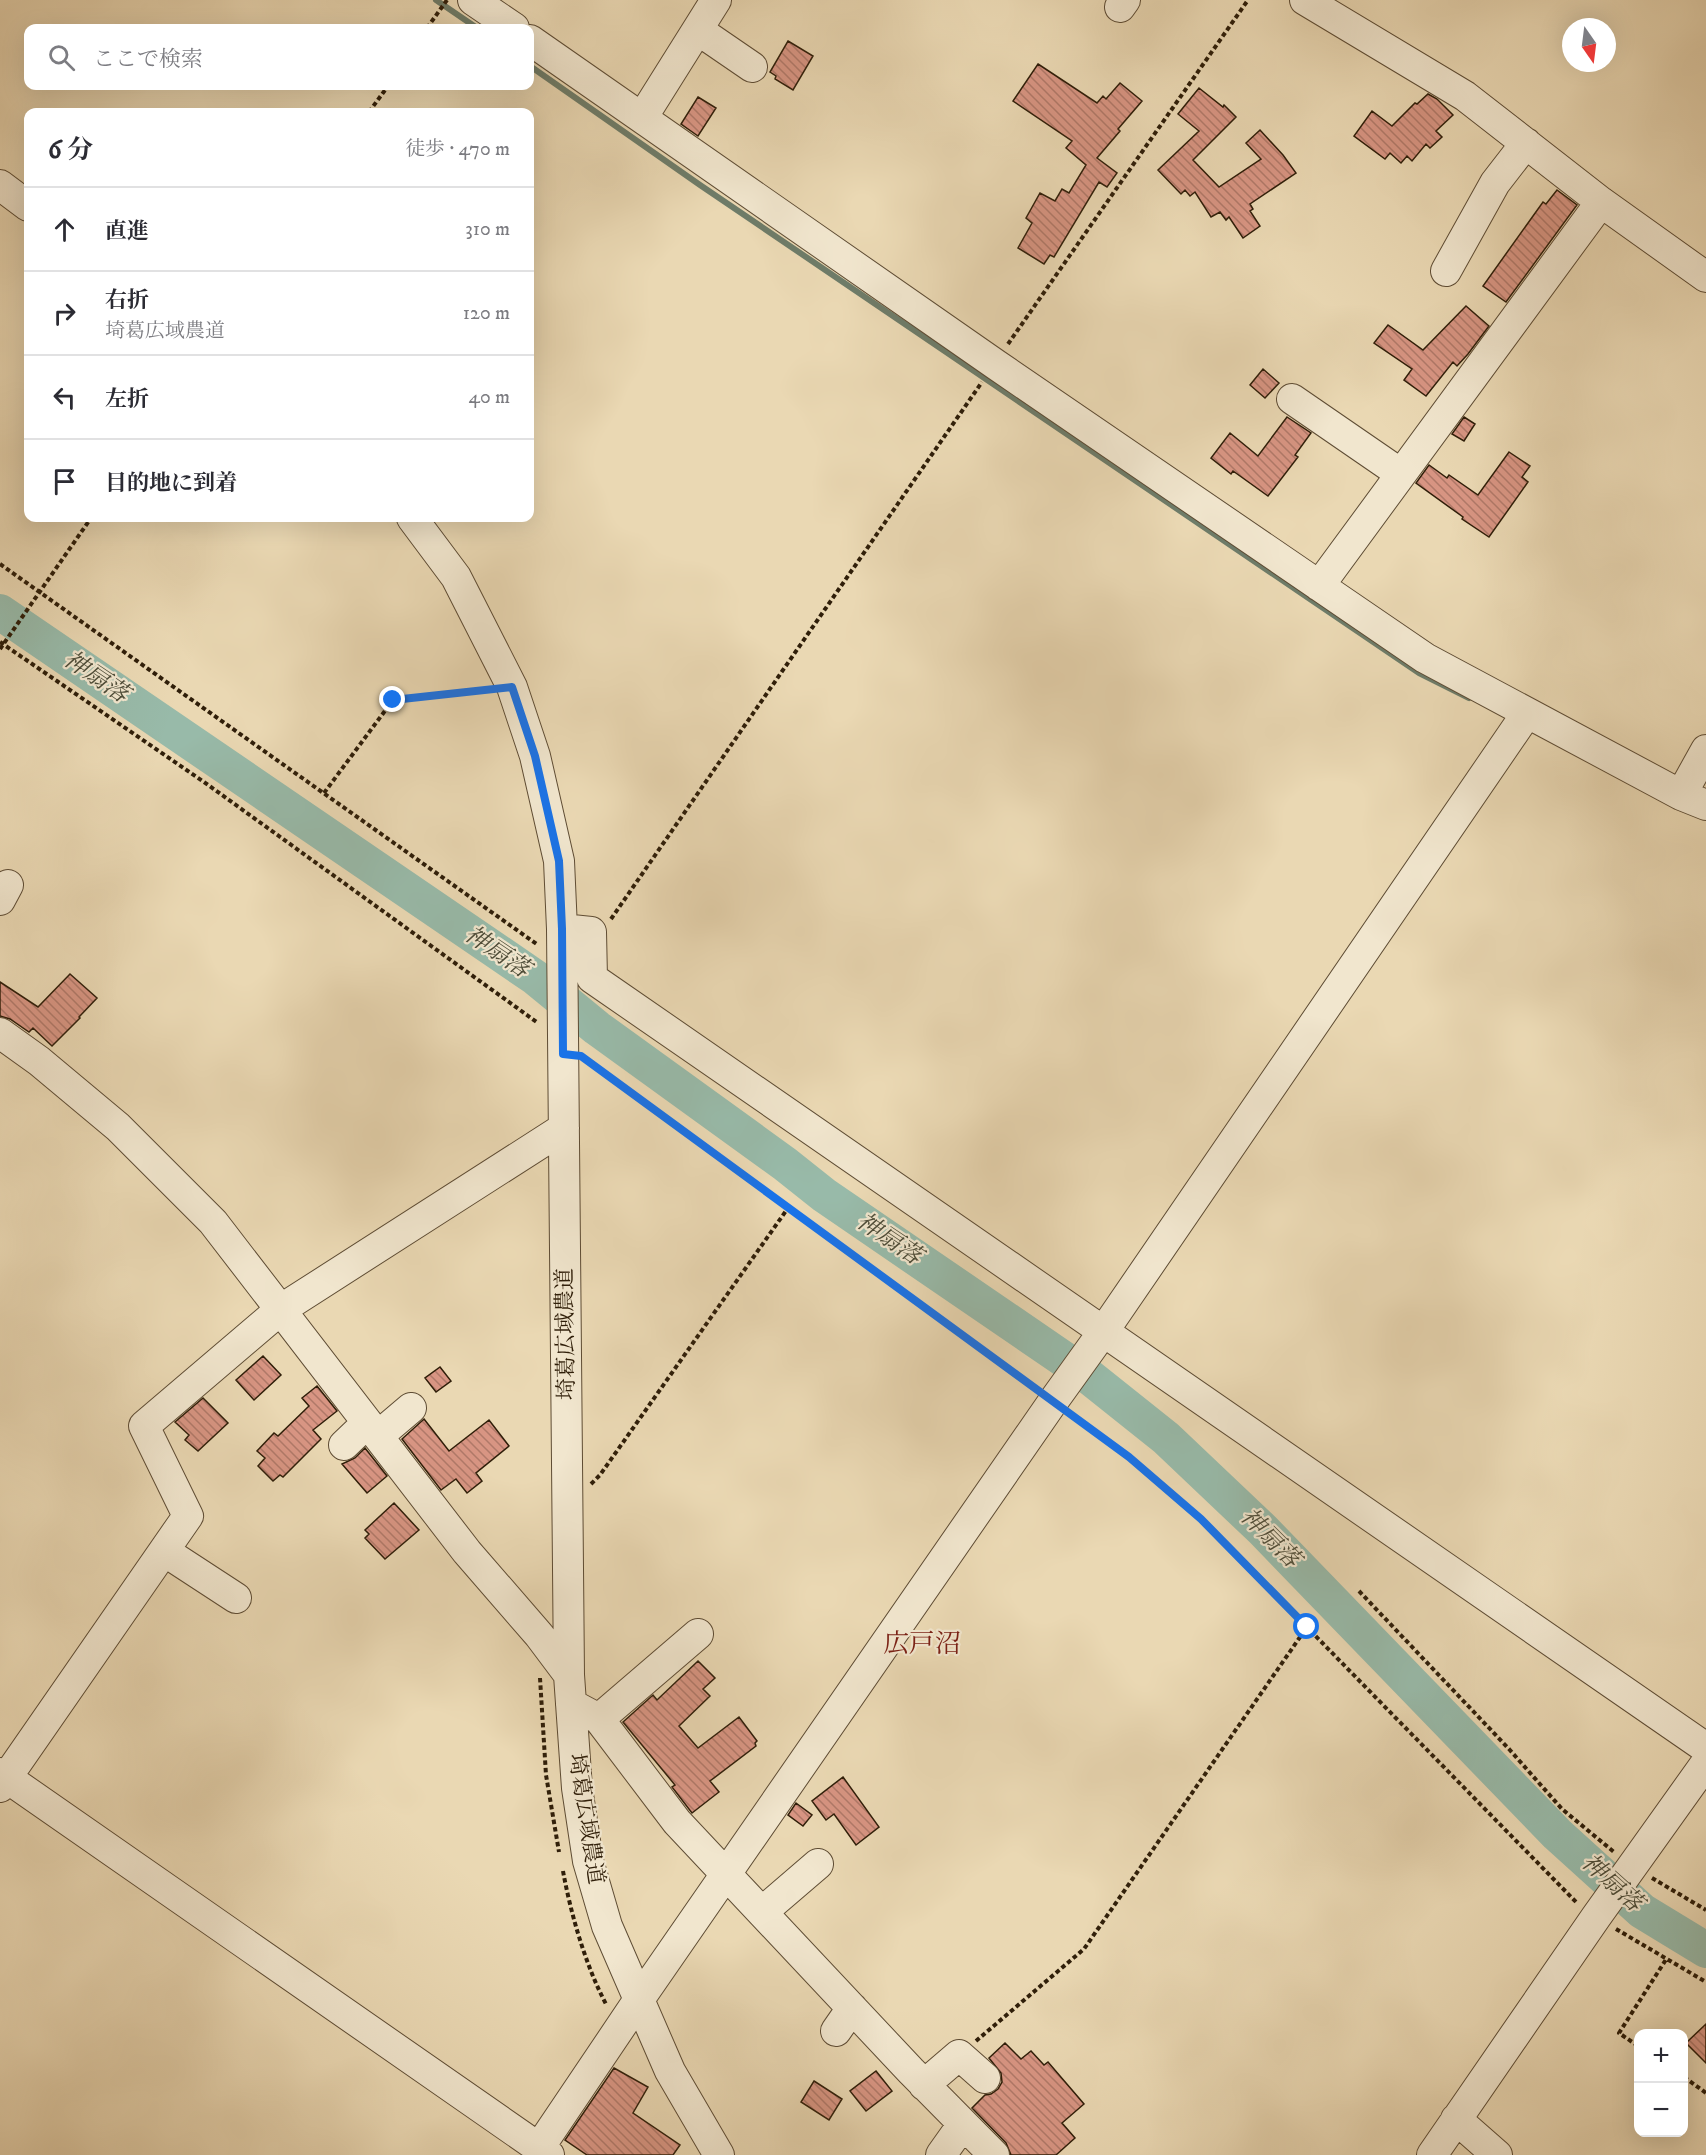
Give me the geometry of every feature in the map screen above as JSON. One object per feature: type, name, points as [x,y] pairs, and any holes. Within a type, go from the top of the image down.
[{"type":"street","points":[[473,0],[508,24]]},
{"type":"street","points":[[642,118],[716,0]]},
{"type":"street","points":[[1305,0],[1465,96],[1601,202],[1706,277]]},
{"type":"street","points":[[698,30],[752,67]]},
{"type":"street","points":[[534,43],[995,364],[1425,658],[1694,800],[1706,750]]},
{"type":"street","points":[[1446,271],[1495,183],[1526,143]]},
{"type":"street","points":[[0,185],[24,203]]},
{"type":"street","points":[[1319,586],[1601,202]]},
{"type":"street","points":[[1293,399],[1401,474]]},
{"type":"street","name":"埼葛広域農道","points":[[415,522],[456,577],[512,687],[535,756],[559,861],[562,929],[569,1675],[578,1788],[588,1861],[607,1926],[670,2071],[719,2155]]},
{"type":"street","points":[[564,1128],[280,1310],[144,1426],[188,1516],[2,1779],[544,2151],[638,2001],[1102,1332],[1527,713]]},
{"type":"street","points":[[562,929],[591,932],[592,978],[1706,1748]]},
{"type":"street","points":[[0,1034],[39,1061],[109,1120],[213,1222],[467,1552],[539,1635],[569,1675]]},
{"type":"street","points":[[344,1445],[411,1408]]},
{"type":"street","points":[[164,1551],[236,1598]]},
{"type":"street","points":[[599,1719],[698,1634]]},
{"type":"street","points":[[571,1704],[599,1719],[677,1822],[762,1912],[844,2020],[924,2085],[994,2155]]},
{"type":"street","points":[[1432,2155],[1706,1762]]},
{"type":"street","points":[[762,1912],[818,1864]]},
{"type":"street","points":[[924,2085],[959,2055],[985,2078]]},
{"type":"street","points":[[1456,2119],[1497,2155]]},
{"type":"street","points":[[941,2155],[963,2124]]},
{"type":"path","points":[[430,24],[447,0]]},
{"type":"path","points":[[591,932],[611,919],[1248,0]]},
{"type":"path","points":[[372,108],[385,90]]},
{"type":"path","points":[[88,522],[1,645],[204,782],[563,1048],[581,1056],[1129,1457],[1201,1519],[1573,1900],[1596,1917],[1706,1982]]},
{"type":"path","points":[[0,564],[562,962]]},
{"type":"path","points":[[324,793],[393,700],[512,687]]},
{"type":"path","points":[[568,1506],[600,1475],[788,1208]]},
{"type":"path","points":[[1359,1592],[1563,1809],[1632,1866],[1706,1910]]},
{"type":"path","points":[[959,2055],[1084,1949],[1307,1627]]},
{"type":"path","points":[[1634,2043],[1619,2033],[1667,1958]]},
{"type":"path","points":[[1688,2080],[1706,2092]]},
{"type":"building","points":[[788,41],[813,56],[793,90],[775,79],[776,76],[770,72]]},
{"type":"building","points":[[1038,64],[1097,103],[1103,96],[1106,99],[1120,83],[1142,101],[1097,158],[1117,173],[1107,187],[1099,182],[1054,257],[1050,255],[1044,264],[1018,248],[1032,223],[1026,218],[1040,193],[1055,201],[1062,189],[1069,193],[1086,165],[1066,148],[1072,141],[1013,101]]},
{"type":"building","points":[[1199,88],[1223,107],[1224,105],[1236,117],[1193,160],[1219,187],[1261,159],[1246,143],[1260,130],[1296,173],[1250,204],[1253,209],[1250,211],[1260,226],[1243,238],[1229,217],[1226,220],[1220,212],[1211,217],[1195,192],[1190,196],[1185,190],[1181,194],[1158,170],[1199,131],[1178,114]]},
{"type":"building","points":[[1428,94],[1437,99],[1453,115],[1436,131],[1442,137],[1430,148],[1426,144],[1412,161],[1407,156],[1401,163],[1390,153],[1385,159],[1354,136],[1372,111],[1392,126],[1415,103],[1417,104]]},
{"type":"building","points":[[698,97],[716,108],[698,136],[681,124]]},
{"type":"building","points":[[1557,190],[1577,205],[1506,302],[1483,286],[1543,202],[1546,204]]},
{"type":"building","points":[[1466,306],[1489,326],[1468,354],[1457,366],[1453,362],[1426,396],[1404,380],[1412,369],[1374,343],[1388,325],[1423,350]]},
{"type":"building","points":[[1263,369],[1279,383],[1265,398],[1250,385]]},
{"type":"building","points":[[1287,417],[1311,433],[1295,455],[1298,457],[1268,496],[1233,471],[1231,474],[1211,458],[1230,433],[1258,456]]},
{"type":"building","points":[[1464,417],[1475,424],[1464,441],[1452,434]]},
{"type":"building","points":[[1509,452],[1530,466],[1522,477],[1528,482],[1489,537],[1416,483],[1429,465],[1447,478],[1449,475],[1478,495]]},
{"type":"building","points":[[70,974],[97,998],[52,1046],[33,1028],[29,1032],[10,1019],[0,1016],[0,982],[38,1007]]},
{"type":"building","points":[[263,1356],[281,1375],[254,1400],[236,1380]]},
{"type":"building","points":[[440,1367],[451,1381],[436,1392],[425,1378]]},
{"type":"building","points":[[317,1386],[337,1411],[313,1430],[321,1439],[283,1477],[280,1475],[273,1481],[258,1466],[265,1458],[257,1451],[274,1433],[278,1436],[309,1406],[302,1398]]},
{"type":"building","points":[[203,1398],[228,1423],[198,1451],[185,1440],[189,1435],[175,1422]]},
{"type":"building","points":[[424,1419],[449,1451],[489,1420],[509,1446],[476,1473],[482,1481],[467,1493],[456,1479],[441,1490],[402,1439]]},
{"type":"building","points":[[365,1448],[387,1476],[367,1493],[342,1464],[355,1458]]},
{"type":"building","points":[[394,1503],[419,1530],[385,1559],[365,1538],[369,1534],[365,1530]]},
{"type":"building","points":[[698,1661],[715,1678],[703,1689],[710,1696],[679,1726],[698,1748],[739,1717],[757,1741],[756,1746],[710,1781],[719,1792],[692,1813],[672,1787],[675,1785],[623,1722],[653,1695],[657,1700]]},
{"type":"building","points":[[843,1777],[879,1827],[856,1845],[834,1814],[826,1820],[812,1801]]},
{"type":"building","points":[[796,1803],[812,1815],[803,1826],[788,1815]]},
{"type":"building","points":[[1706,2024],[1706,2063],[1688,2045],[1688,2041]]},
{"type":"building","points":[[1005,2043],[1021,2059],[1031,2051],[1044,2065],[1048,2062],[1084,2104],[1062,2123],[1075,2138],[1056,2155],[1011,2155],[1006,2143],[972,2108],[985,2095],[998,2089],[1002,2082],[1001,2073],[989,2058]]},
{"type":"building","points":[[614,2068],[648,2087],[633,2113],[680,2145],[673,2155],[587,2155],[565,2140]]},
{"type":"building","points":[[876,2071],[892,2091],[866,2111],[850,2091]]},
{"type":"building","points":[[814,2081],[842,2099],[829,2120],[801,2102]]},
{"type":"waterway","points":[[436,0],[471,24]]},
{"type":"waterway","points":[[534,69],[700,185],[1419,673],[1469,698]]},
{"type":"waterway","name":"神扇落","points":[[0,612],[536,978],[597,1028],[785,1164],[824,1195],[1087,1375],[1166,1438],[1263,1530],[1557,1834],[1642,1911],[1706,1950]]},
{"type":"district","name":"広戸沼","points":[[922,1644]]},
{"type":"route","points":[[393,700],[512,687],[535,756],[559,861],[563,1054],[581,1056],[1129,1457],[1201,1519],[1307,1627]]}]
